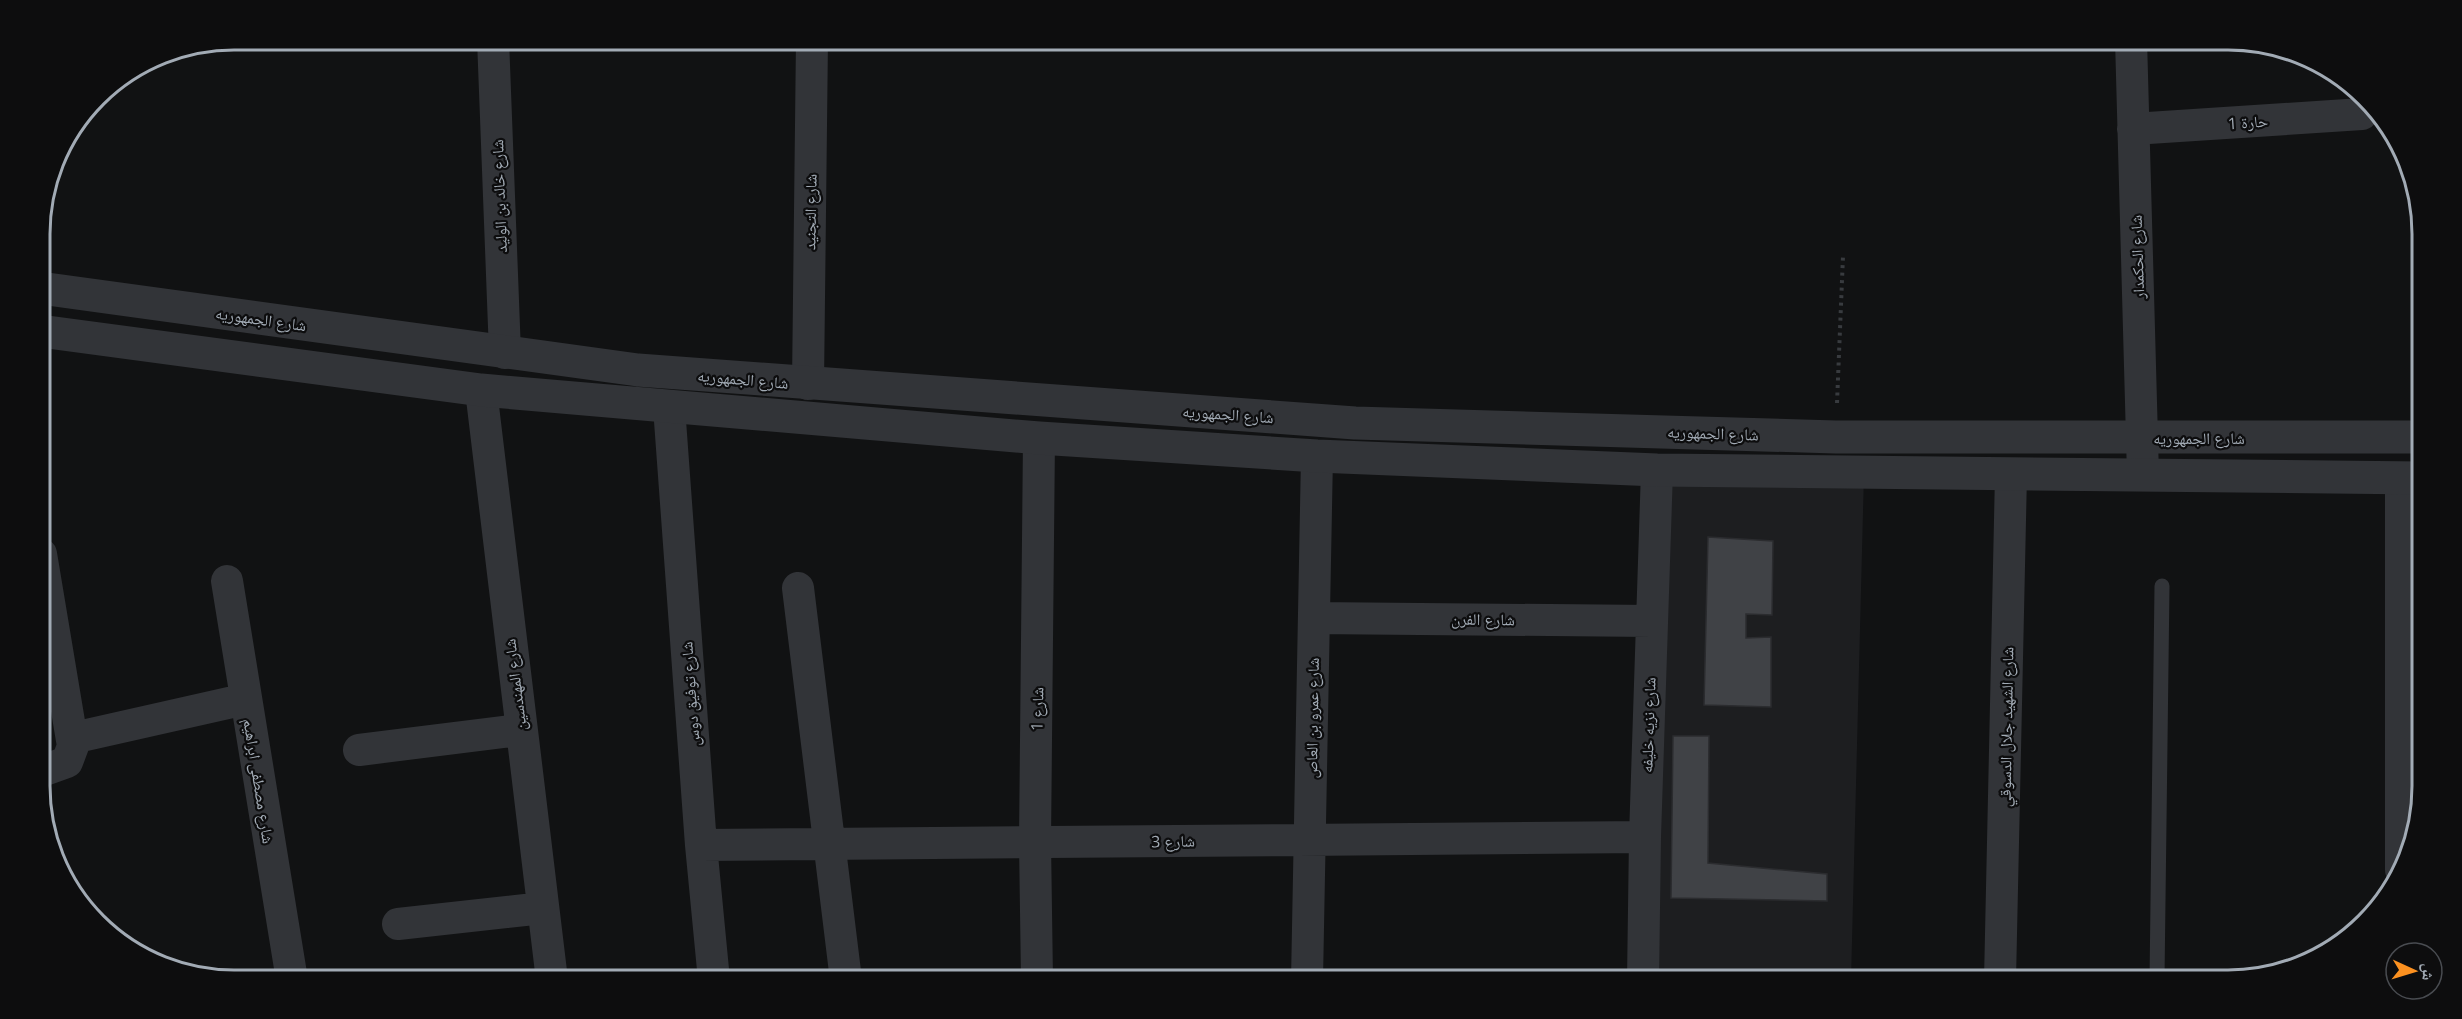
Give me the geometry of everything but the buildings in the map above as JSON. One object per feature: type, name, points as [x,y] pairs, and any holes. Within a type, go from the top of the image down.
[{"type":"street","name":"شارع خالد بن الوليد","points":[[493,50],[505,353]]},
{"type":"street","name":"شارع التجنيد","points":[[808,384],[812,50]]},
{"type":"street","name":"شارع الحكمدار","points":[[2131,50],[2143,475]]},
{"type":"street","name":"حارة 1","points":[[2133,129],[2362,114]]},
{"type":"street","name":"شارع الجمهوريه","points":[[50,289],[638,370],[1354,423],[1836,436],[2412,437]]},
{"type":"street","name":"شارع الجمهوريه","points":[[50,332],[481,390],[1039,438],[1317,456],[1657,470],[2412,478]]},
{"type":"street","name":"شارع المهندسين","points":[[481,390],[520,730],[551,970]]},
{"type":"street","name":"شارع توفيق دوس","points":[[669,407],[701,845],[713,970]]},
{"type":"street","name":"شارع 1","points":[[1037,970],[1035,842],[1039,438]]},
{"type":"street","name":"شارع عمرو بن العاص","points":[[1307,969],[1317,456]]},
{"type":"street","name":"شارع نزيه خليفه","points":[[1643,969],[1644,837],[1657,470]]},
{"type":"street","name":"شارع الشهيد جلال الدسوقي","points":[[2000,969],[2011,474]]},
{"type":"street","points":[[2402,848],[2412,478]]},
{"type":"street","name":"شارع مصطفى ابراهيم","points":[[227,581],[290,970]]},
{"type":"street","points":[[798,588],[845,970]]},
{"type":"street","points":[[49,602],[73,738],[71,754],[67,762],[49,768]]},
{"type":"street","name":"شارع الفرن","points":[[1314,618],[1652,621]]},
{"type":"street","points":[[73,738],[246,699]]},
{"type":"street","points":[[359,750],[520,730]]},
{"type":"street","name":"شارع 3","points":[[701,845],[1644,837]]},
{"type":"street","points":[[398,924],[543,908]]},
{"type":"lane","points":[[2157,969],[2162,586]]},
{"type":"path","points":[[1836,436],[1843,256]]},
{"type":"shaded area","points":[[1657,470],[1864,473],[1851,969],[1643,969]]}]
